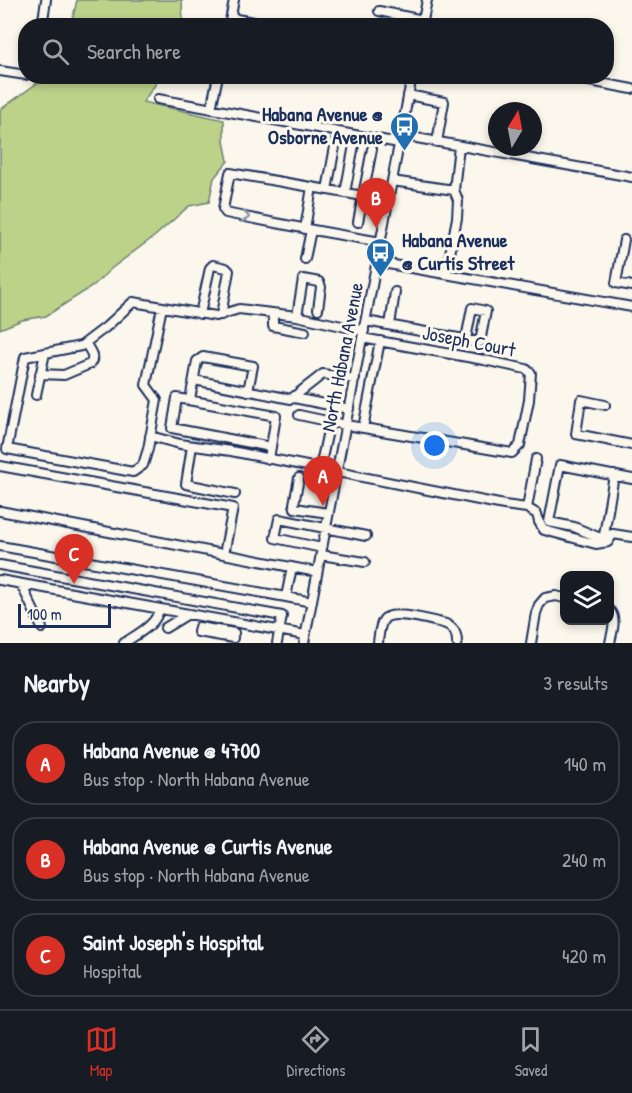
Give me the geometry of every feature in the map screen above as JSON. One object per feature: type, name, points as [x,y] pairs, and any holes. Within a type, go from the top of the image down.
[{"type":"street","points":[[43,18],[46,0]]},
{"type":"street","points":[[231,18],[234,0]]},
{"type":"street","points":[[423,18],[426,0]]},
{"type":"street","points":[[379,11],[404,18]]},
{"type":"street","points":[[0,71],[18,74]]},
{"type":"street","points":[[212,109],[217,84]]},
{"type":"street","name":"North Habana Avenue","points":[[305,639],[410,84]]},
{"type":"street","points":[[605,84],[632,89]]},
{"type":"street","points":[[408,95],[444,102],[437,142]]},
{"type":"street","points":[[158,99],[400,139],[437,142],[632,177]]},
{"type":"street","points":[[327,190],[336,141]]},
{"type":"street","points":[[345,193],[354,145]]},
{"type":"street","points":[[446,274],[457,218],[458,200],[454,190],[459,146]]},
{"type":"street","points":[[358,222],[372,149]]},
{"type":"street","points":[[381,242],[226,213],[223,209],[230,173],[363,196],[369,201],[388,201]]},
{"type":"street","points":[[392,181],[454,190]]},
{"type":"street","points":[[305,259],[312,187]]},
{"type":"street","points":[[624,240],[616,283],[632,286]]},
{"type":"street","points":[[377,262],[632,307]]},
{"type":"street","points":[[200,314],[210,268],[213,265],[229,271],[222,315]]},
{"type":"street","points":[[297,316],[303,279],[319,282],[321,287],[318,309]]},
{"type":"street","points":[[390,325],[395,292]]},
{"type":"street","name":"Joseph Court","points":[[45,353],[81,346],[133,302],[216,316],[239,309],[297,316],[380,341],[484,360],[526,369],[531,373],[529,400],[519,445],[512,453],[299,415]]},
{"type":"street","points":[[36,395],[45,353],[25,357],[7,449],[133,472],[143,465],[157,400],[146,385],[162,307]]},
{"type":"street","points":[[366,321],[480,342],[486,311],[472,308],[466,339]]},
{"type":"street","points":[[273,313],[273,326],[305,332]]},
{"type":"street","points":[[363,428],[380,341]]},
{"type":"street","points":[[40,374],[64,375],[90,364],[92,356],[85,342]]},
{"type":"street","points":[[190,400],[197,361],[203,357],[252,366],[248,391]]},
{"type":"street","points":[[294,398],[324,374],[354,379]]},
{"type":"street","points":[[194,380],[349,409]]},
{"type":"street","points":[[270,459],[276,416],[177,398],[172,428],[271,447]]},
{"type":"street","points":[[605,405],[581,400],[576,434],[632,445]]},
{"type":"street","points":[[320,468],[330,422]]},
{"type":"street","points":[[150,436],[192,446],[231,451],[527,508],[537,514],[544,530],[596,544],[608,542],[615,476]]},
{"type":"street","points":[[192,446],[186,484],[235,494]]},
{"type":"street","points":[[527,508],[536,459]]},
{"type":"street","points":[[632,479],[560,465],[549,522],[574,527],[598,537],[608,535],[632,537]]},
{"type":"street","points":[[0,466],[233,508],[224,554]]},
{"type":"street","points":[[299,478],[295,508],[328,513]]},
{"type":"street","points":[[0,511],[317,572]]},
{"type":"street","points":[[365,562],[275,538],[279,519],[366,536]]},
{"type":"street","points":[[0,546],[312,602]]},
{"type":"street","points":[[0,565],[282,616],[277,643]]},
{"type":"street","points":[[286,597],[292,567]]},
{"type":"street","points":[[0,580],[279,630],[305,639]]},
{"type":"street","points":[[21,584],[42,628]]},
{"type":"street","points":[[531,643],[539,605],[545,598],[560,597]]},
{"type":"street","points":[[124,643],[150,625],[159,609]]},
{"type":"street","points":[[165,628],[188,614]]},
{"type":"street","points":[[378,643],[384,619],[390,615],[399,614],[452,627],[457,634],[456,643]]},
{"type":"street","points":[[233,638],[236,622]]},
{"type":"street","points":[[610,643],[613,625]]},
{"type":"green space","points":[[77,0],[182,0],[183,18],[73,18]]},
{"type":"green space","points":[[36,84],[156,84],[143,102],[224,120],[224,141],[228,161],[214,178],[209,202],[189,206],[93,286],[46,316],[22,320],[0,329],[0,110]]},
{"type":"place","name":"Habana Avenue @ Osborne Avenue","points":[[404,152]]},
{"type":"place","name":"Habana Avenue @ Curtis Avenue","points":[[376,228]]},
{"type":"place","name":"Habana Avenue @ Curtis Street","points":[[381,278]]},
{"type":"place","name":"Habana Avenue @ 4700","points":[[323,506]]},
{"type":"place","name":"Saint Joseph's Hospital","points":[[74,584]]}]
